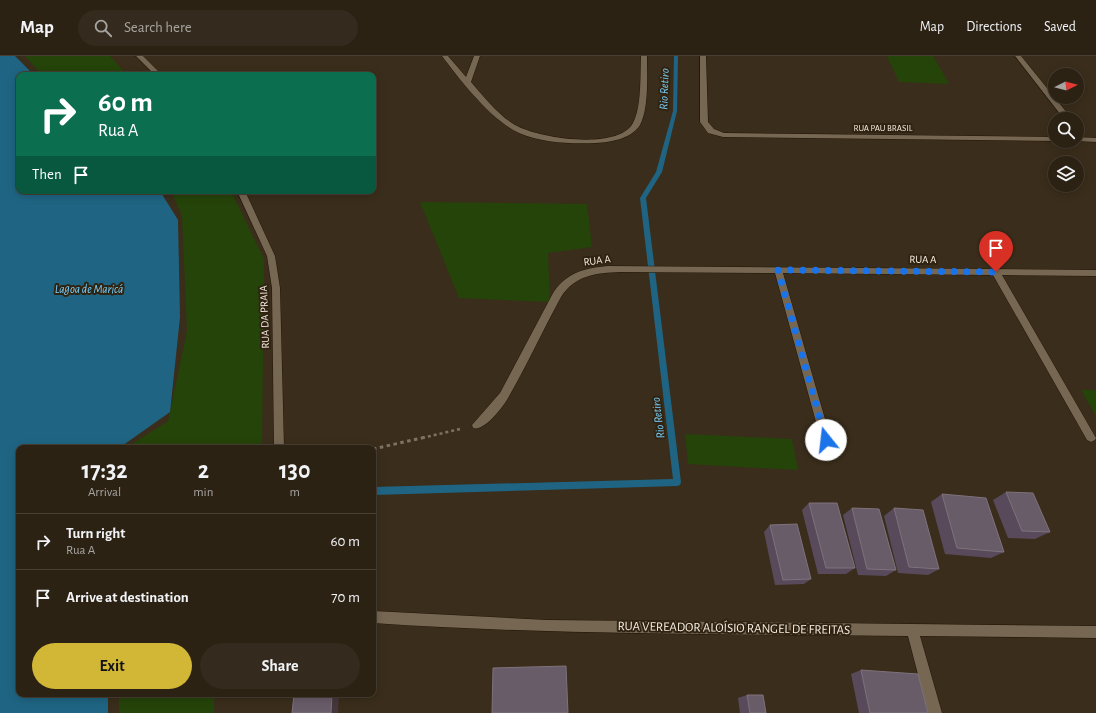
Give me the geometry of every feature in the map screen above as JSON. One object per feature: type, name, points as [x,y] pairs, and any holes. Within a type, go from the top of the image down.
[{"type":"street","points":[[139,56],[156,72]]},
{"type":"street","points":[[445,56],[508,123],[528,134],[584,142],[621,137],[635,127],[639,119],[641,105],[644,56]]},
{"type":"street","points":[[468,82],[477,56]]},
{"type":"street","name":"RUA PAU BRASIL","points":[[703,56],[704,122],[711,131],[723,135],[1048,139]]},
{"type":"street","points":[[1018,56],[1062,112]]},
{"type":"street","points":[[1084,139],[1096,140]]},
{"type":"street","name":"RUA DA PRAIA","points":[[242,194],[270,256],[276,288],[279,445]]},
{"type":"street","name":"RUA A","points":[[477,425],[487,417],[504,396],[557,295],[565,284],[579,274],[592,271],[668,269],[1096,273]]},
{"type":"street","points":[[778,270],[826,440]]},
{"type":"street","points":[[996,272],[1091,437]]},
{"type":"street","name":"RUA VEREADOR ALOÍSIO RANGEL DE FREITAS","points":[[376,617],[433,622],[547,626],[1096,632]]},
{"type":"street","points":[[912,629],[935,713]]},
{"type":"path","points":[[376,448],[477,425]]},
{"type":"green space","points":[[25,56],[110,56],[124,72],[39,72]]},
{"type":"green space","points":[[887,56],[933,56],[949,84],[899,82]]},
{"type":"green space","points":[[172,194],[232,194],[264,259],[262,445],[131,445],[168,421],[187,331],[182,216]]},
{"type":"green space","points":[[420,202],[587,204],[592,247],[548,253],[550,302],[459,298]]},
{"type":"green space","points":[[1081,390],[1096,390],[1096,416]]},
{"type":"green space","points":[[685,434],[792,439],[798,470],[688,464]]},
{"type":"green space","points":[[119,697],[214,697],[214,713],[119,713]]},
{"type":"water","name":"Lagoa de Maricá","points":[[0,56],[15,56],[31,72],[16,72],[16,194],[162,194],[178,220],[180,317],[170,412],[123,445],[16,445],[16,697],[108,697],[108,713],[0,713]]},
{"type":"building","points":[[1006,492],[1033,493],[1050,532],[1022,531]]},
{"type":"building","points":[[942,494],[986,498],[1004,552],[957,548]]},
{"type":"building","points":[[809,503],[837,503],[855,568],[826,568]]},
{"type":"building","points":[[852,508],[879,509],[896,570],[867,569]]},
{"type":"building","points":[[894,508],[923,510],[939,569],[909,567]]},
{"type":"building","points":[[797,524],[811,579],[783,580],[770,525]]},
{"type":"building","points":[[566,666],[568,713],[492,713],[493,668]]},
{"type":"building","points":[[861,670],[918,674],[928,713],[870,713]]},
{"type":"building","points":[[747,695],[763,695],[766,713],[750,713]]},
{"type":"building","points":[[294,697],[332,697],[331,713],[292,713]]},
{"type":"waterway","name":"Rio Retiro","points":[[376,491],[677,482],[643,198],[659,172],[675,111],[676,56]]},
{"type":"route","points":[[826,440],[778,270],[996,272]]}]
